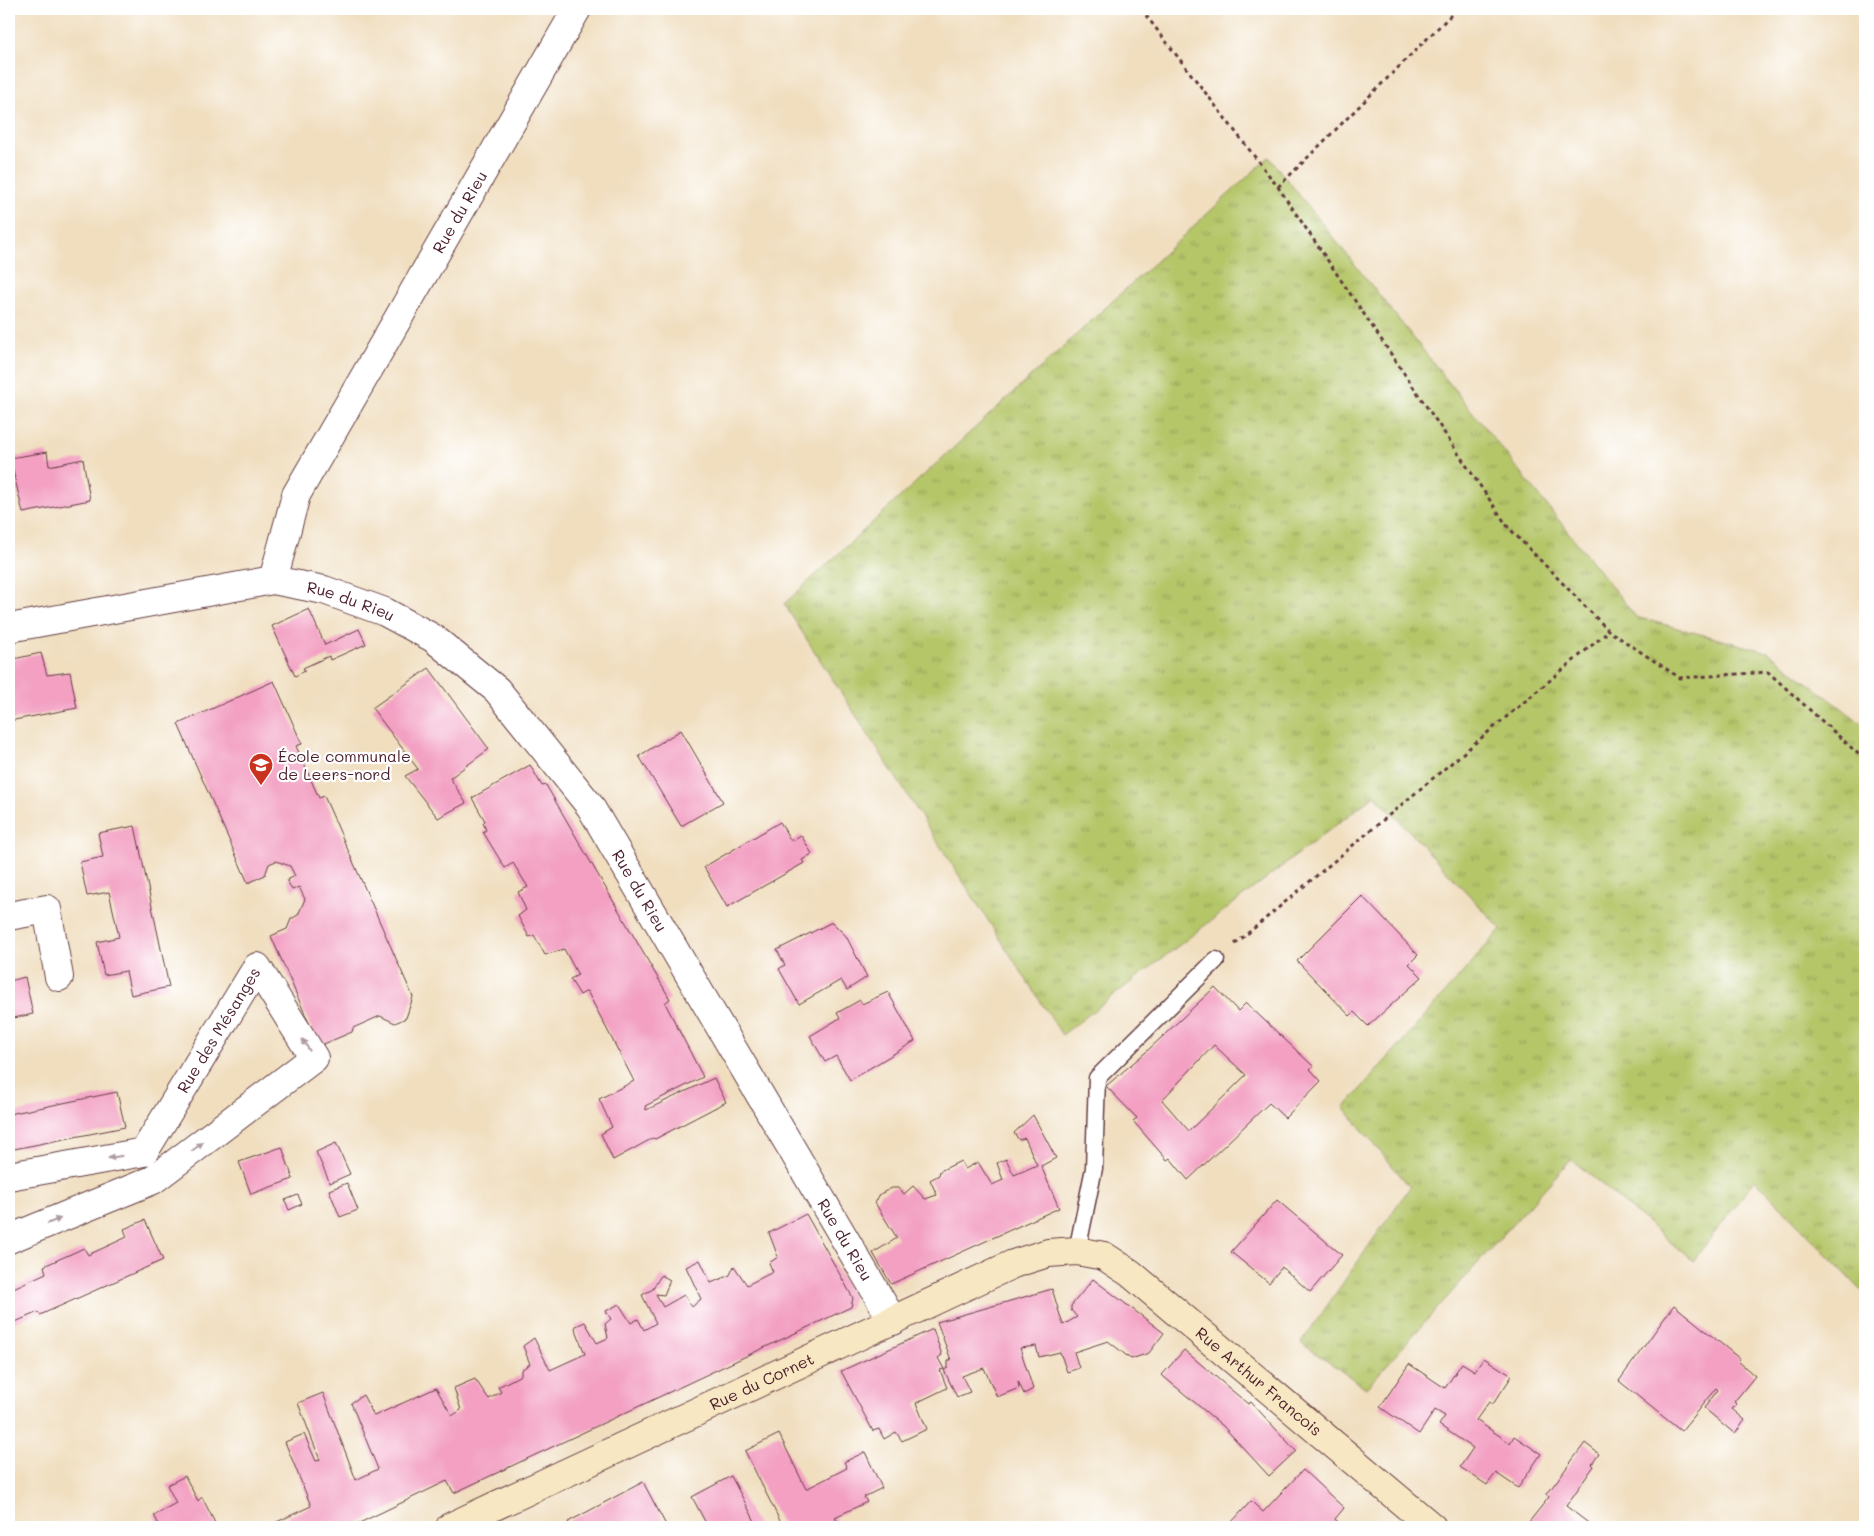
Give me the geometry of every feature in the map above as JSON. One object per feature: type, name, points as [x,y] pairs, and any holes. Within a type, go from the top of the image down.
[{"type":"street","name":"Rue du Rieu","points":[[273,580],[296,494],[577,9]]},
{"type":"street","name":"Rue du Rieu","points":[[9,628],[273,580],[324,590],[386,612],[433,638],[497,690],[590,806],[893,1321]]},
{"type":"street","points":[[9,916],[47,909],[60,978]]},
{"type":"street","name":"Rue des Mésanges","points":[[9,1239],[154,1180],[314,1058],[257,967],[144,1152]]},
{"type":"street","points":[[9,1176],[144,1152],[154,1180]]},
{"type":"street","name":"Rue du Cornet","points":[[450,1527],[1013,1264],[1048,1253],[1077,1251]]},
{"type":"street","name":"Rue Arthur Francois","points":[[1077,1251],[1104,1256],[1130,1273],[1432,1527]]},
{"type":"lane","points":[[1077,1251],[1094,1168],[1097,1078],[1216,960]]},
{"type":"path","points":[[1141,9],[1278,187],[1508,527],[1609,632],[1680,678],[1768,672],[1865,760]]},
{"type":"path","points":[[1278,187],[1457,9]]},
{"type":"path","points":[[1216,960],[1609,632]]},
{"type":"green space","points":[[1269,157],[1636,617],[1768,652],[1865,726],[1865,1294],[1755,1180],[1693,1261],[1571,1159],[1366,1388],[1301,1343],[1410,1187],[1344,1108],[1501,929],[1375,795],[1062,1035],[784,604]]},
{"type":"building","points":[[47,452],[49,466],[83,459],[90,500],[23,513],[10,458]]},
{"type":"building","points":[[309,609],[325,645],[359,629],[366,644],[330,660],[329,656],[303,668],[305,671],[295,676],[272,626]]},
{"type":"building","points":[[41,653],[47,675],[70,672],[77,708],[9,721],[9,683],[13,682],[9,660]]},
{"type":"building","points":[[429,668],[489,749],[450,778],[466,803],[438,818],[405,776],[418,769],[372,708]]},
{"type":"building","points":[[274,681],[302,744],[296,746],[319,798],[324,796],[413,997],[406,1018],[395,1023],[380,1016],[353,1028],[352,1032],[319,1046],[271,936],[287,929],[291,919],[298,915],[305,899],[299,887],[292,890],[287,880],[295,876],[290,866],[276,861],[269,864],[265,875],[248,883],[178,724]]},
{"type":"building","points":[[681,730],[723,802],[681,826],[639,756]]},
{"type":"building","points":[[530,765],[542,786],[546,785],[670,999],[665,1003],[703,1077],[645,1106],[646,1110],[714,1078],[726,1102],[613,1160],[601,1134],[612,1127],[599,1099],[634,1081],[587,991],[580,995],[570,979],[578,975],[564,949],[545,955],[534,935],[529,937],[518,916],[526,910],[518,892],[528,887],[513,863],[505,868],[483,832],[486,830],[483,823],[485,821],[472,798]]},
{"type":"building","points":[[780,822],[791,841],[801,835],[812,854],[802,860],[804,863],[727,907],[704,867]]},
{"type":"building","points":[[135,826],[169,987],[131,995],[126,971],[104,975],[97,942],[119,937],[109,892],[87,896],[80,862],[103,857],[98,833]]},
{"type":"building","points":[[9,831],[14,852],[9,853]]},
{"type":"building","points":[[1362,896],[1418,955],[1409,964],[1422,977],[1368,1026],[1354,1012],[1350,1016],[1297,961]]},
{"type":"building","points":[[832,922],[846,936],[867,977],[847,990],[841,980],[799,1004],[779,969],[785,965],[777,950]]},
{"type":"building","points":[[25,977],[33,1014],[9,1019],[9,981]]},
{"type":"building","points":[[1215,987],[1238,1011],[1246,1003],[1313,1066],[1310,1069],[1321,1081],[1285,1118],[1269,1103],[1188,1180],[1170,1158],[1167,1160],[1133,1121],[1137,1118],[1106,1086],[1146,1052]],"holes":[[[1214,1045],[1246,1075],[1189,1131],[1162,1100]]]},
{"type":"building","points":[[888,992],[915,1041],[850,1080],[836,1056],[825,1062],[810,1036],[840,1018],[837,1013],[860,1000],[862,1004]]},
{"type":"building","points":[[117,1092],[125,1127],[9,1150],[9,1114]]},
{"type":"building","points":[[1033,1115],[1056,1158],[1041,1166],[1059,1208],[891,1284],[873,1253],[897,1238],[875,1203],[880,1194],[892,1188],[899,1188],[904,1194],[913,1186],[925,1199],[937,1195],[930,1180],[939,1175],[940,1171],[961,1161],[965,1169],[978,1162],[992,1185],[1003,1180],[997,1163],[1006,1159],[1014,1175],[1037,1165],[1025,1138],[1019,1140],[1014,1133]]},
{"type":"building","points":[[336,1143],[350,1174],[330,1183],[316,1152]]},
{"type":"building","points":[[282,1147],[293,1179],[251,1194],[239,1162]]},
{"type":"building","points":[[347,1183],[358,1210],[340,1217],[329,1190]]},
{"type":"building","points":[[298,1195],[302,1204],[289,1210],[285,1200]]},
{"type":"building","points":[[1277,1200],[1342,1255],[1310,1292],[1282,1267],[1269,1283],[1231,1252]]},
{"type":"building","points":[[806,1214],[853,1298],[851,1307],[454,1493],[447,1481],[351,1527],[266,1527],[311,1506],[285,1442],[304,1434],[316,1461],[320,1460],[298,1403],[323,1393],[356,1480],[378,1469],[351,1403],[363,1395],[374,1416],[436,1388],[452,1416],[461,1410],[454,1388],[475,1379],[489,1399],[501,1392],[498,1387],[521,1375],[521,1370],[530,1364],[523,1346],[534,1338],[550,1370],[585,1354],[575,1328],[576,1326],[585,1322],[597,1343],[608,1338],[605,1324],[611,1319],[606,1311],[619,1304],[631,1323],[638,1319],[644,1330],[656,1323],[642,1295],[653,1289],[661,1275],[670,1280],[664,1295],[656,1294],[663,1307],[684,1295],[692,1307],[701,1299],[686,1267],[700,1260],[711,1283],[730,1275],[734,1266],[747,1285],[773,1272],[769,1263],[778,1257],[769,1233]]},
{"type":"building","points":[[145,1220],[163,1260],[40,1315],[38,1312],[13,1323],[13,1327],[9,1329],[9,1290],[46,1273],[44,1266],[84,1248],[88,1255],[127,1237],[124,1229]]},
{"type":"building","points":[[1093,1279],[1164,1333],[1149,1353],[1131,1359],[1108,1341],[1074,1352],[1079,1368],[1067,1372],[1060,1352],[1039,1357],[1036,1346],[1020,1348],[1033,1389],[1024,1394],[1018,1381],[1019,1388],[997,1397],[984,1368],[962,1376],[970,1392],[957,1397],[944,1370],[948,1368],[948,1360],[951,1360],[937,1322],[1052,1289],[1063,1325],[1077,1317],[1071,1310],[1071,1306]]},
{"type":"building","points":[[1674,1305],[1740,1359],[1738,1361],[1755,1376],[1734,1402],[1737,1404],[1732,1409],[1745,1420],[1735,1434],[1704,1408],[1718,1390],[1716,1388],[1681,1431],[1619,1381]]},
{"type":"building","points":[[933,1329],[942,1355],[938,1358],[944,1369],[940,1370],[947,1388],[916,1403],[927,1429],[902,1441],[896,1432],[884,1439],[879,1429],[873,1431],[841,1371]]},
{"type":"building","points":[[1184,1350],[1248,1404],[1251,1402],[1296,1451],[1269,1476],[1223,1426],[1162,1375]]},
{"type":"building","points":[[1484,1358],[1512,1376],[1493,1404],[1489,1402],[1476,1420],[1510,1443],[1514,1436],[1541,1454],[1518,1488],[1496,1473],[1487,1485],[1460,1467],[1473,1448],[1439,1425],[1445,1416],[1435,1410],[1419,1434],[1380,1407],[1409,1364],[1445,1388],[1462,1363],[1475,1371]]},
{"type":"building","points":[[779,1434],[806,1489],[847,1468],[844,1462],[865,1452],[882,1488],[864,1497],[867,1502],[835,1517],[840,1527],[783,1527],[745,1451]]},
{"type":"building","points":[[1585,1443],[1599,1454],[1592,1464],[1594,1466],[1566,1506],[1591,1525],[1589,1527],[1525,1527],[1549,1497],[1547,1494]]},
{"type":"building","points":[[1303,1470],[1344,1508],[1335,1519],[1342,1527],[1255,1527],[1253,1525],[1250,1527],[1233,1527],[1230,1524],[1251,1501],[1263,1512]]},
{"type":"building","points":[[185,1476],[198,1501],[202,1497],[217,1527],[160,1527],[154,1515],[176,1503],[167,1485]]},
{"type":"building","points":[[731,1476],[758,1527],[708,1527],[692,1497]]},
{"type":"building","points":[[643,1482],[667,1527],[571,1527],[568,1522]]},
{"type":"place","name":"École communale de Leers-nord","points":[[261,786]]}]
